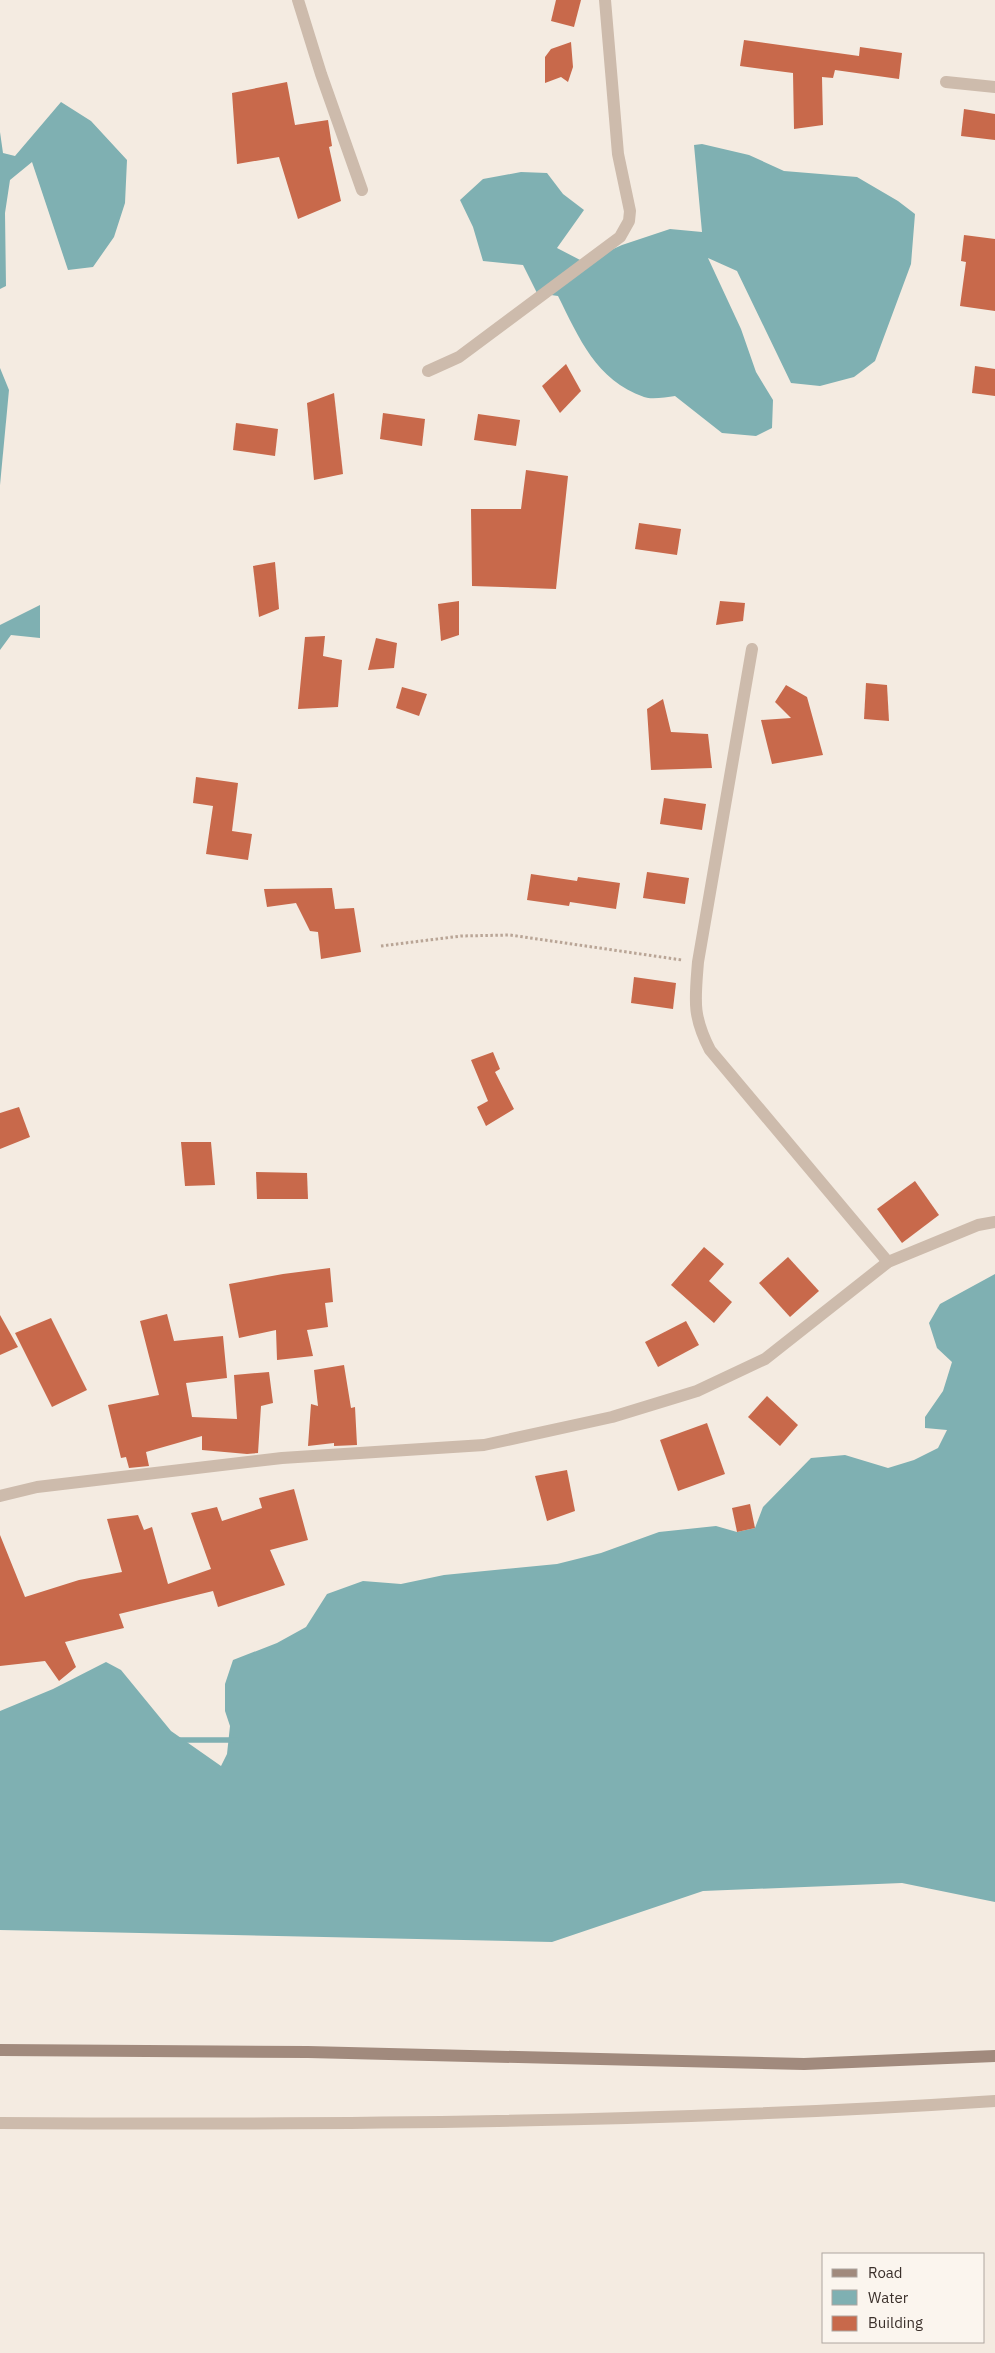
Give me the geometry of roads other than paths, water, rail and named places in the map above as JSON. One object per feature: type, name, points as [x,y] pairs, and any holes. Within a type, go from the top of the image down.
[{"type":"street","points":[[298,0],[321,74],[362,190]]},
{"type":"street","points":[[428,371],[459,357],[603,250],[620,237],[629,221],[630,211],[618,154],[605,0]]},
{"type":"street","points":[[946,82],[995,87]]},
{"type":"street","points":[[752,649],[698,962],[694,1003],[699,1029],[710,1050],[888,1262]]},
{"type":"street","points":[[0,1496],[37,1486],[282,1458],[484,1445],[612,1417],[697,1391],[765,1359],[888,1262],[978,1225],[995,1222]]},
{"type":"street","points":[[0,2050],[308,2052],[804,2064],[995,2056]]},
{"type":"street","points":[[0,2124],[537,2122],[995,2101]]},
{"type":"water","points":[[61,102],[91,121],[127,160],[125,203],[114,237],[93,267],[68,270],[32,162],[10,180],[5,213],[6,286],[0,289],[0,132],[3,153],[15,156]]},
{"type":"water","points":[[702,144],[749,155],[784,171],[857,177],[898,201],[915,214],[911,264],[875,361],[854,377],[820,386],[791,383],[737,271],[708,258],[741,329],[756,372],[773,400],[772,428],[756,436],[722,433],[675,396],[647,398],[627,390],[613,380],[591,356],[558,296],[537,293],[523,265],[483,261],[473,227],[460,200],[483,179],[521,172],[547,173],[563,194],[584,210],[557,248],[584,262],[622,245],[670,229],[702,232],[694,145]]},
{"type":"water","points":[[0,368],[9,390],[0,485]]},
{"type":"water","points":[[40,605],[40,638],[11,635],[0,650],[0,625]]},
{"type":"water","points":[[995,1274],[995,1902],[902,1883],[703,1891],[552,1942],[0,1930],[0,1711],[53,1689],[106,1662],[121,1670],[171,1731],[221,1766],[227,1754],[230,1726],[225,1711],[225,1684],[233,1660],[277,1643],[306,1627],[327,1594],[363,1581],[401,1584],[444,1575],[557,1564],[601,1553],[659,1532],[716,1526],[737,1532],[755,1528],[763,1507],[811,1458],[845,1455],[888,1468],[914,1460],[938,1448],[947,1430],[925,1428],[925,1417],[943,1391],[952,1362],[937,1348],[929,1323],[940,1304]]},
{"type":"waterway","points":[[178,1740],[236,1740]]}]
